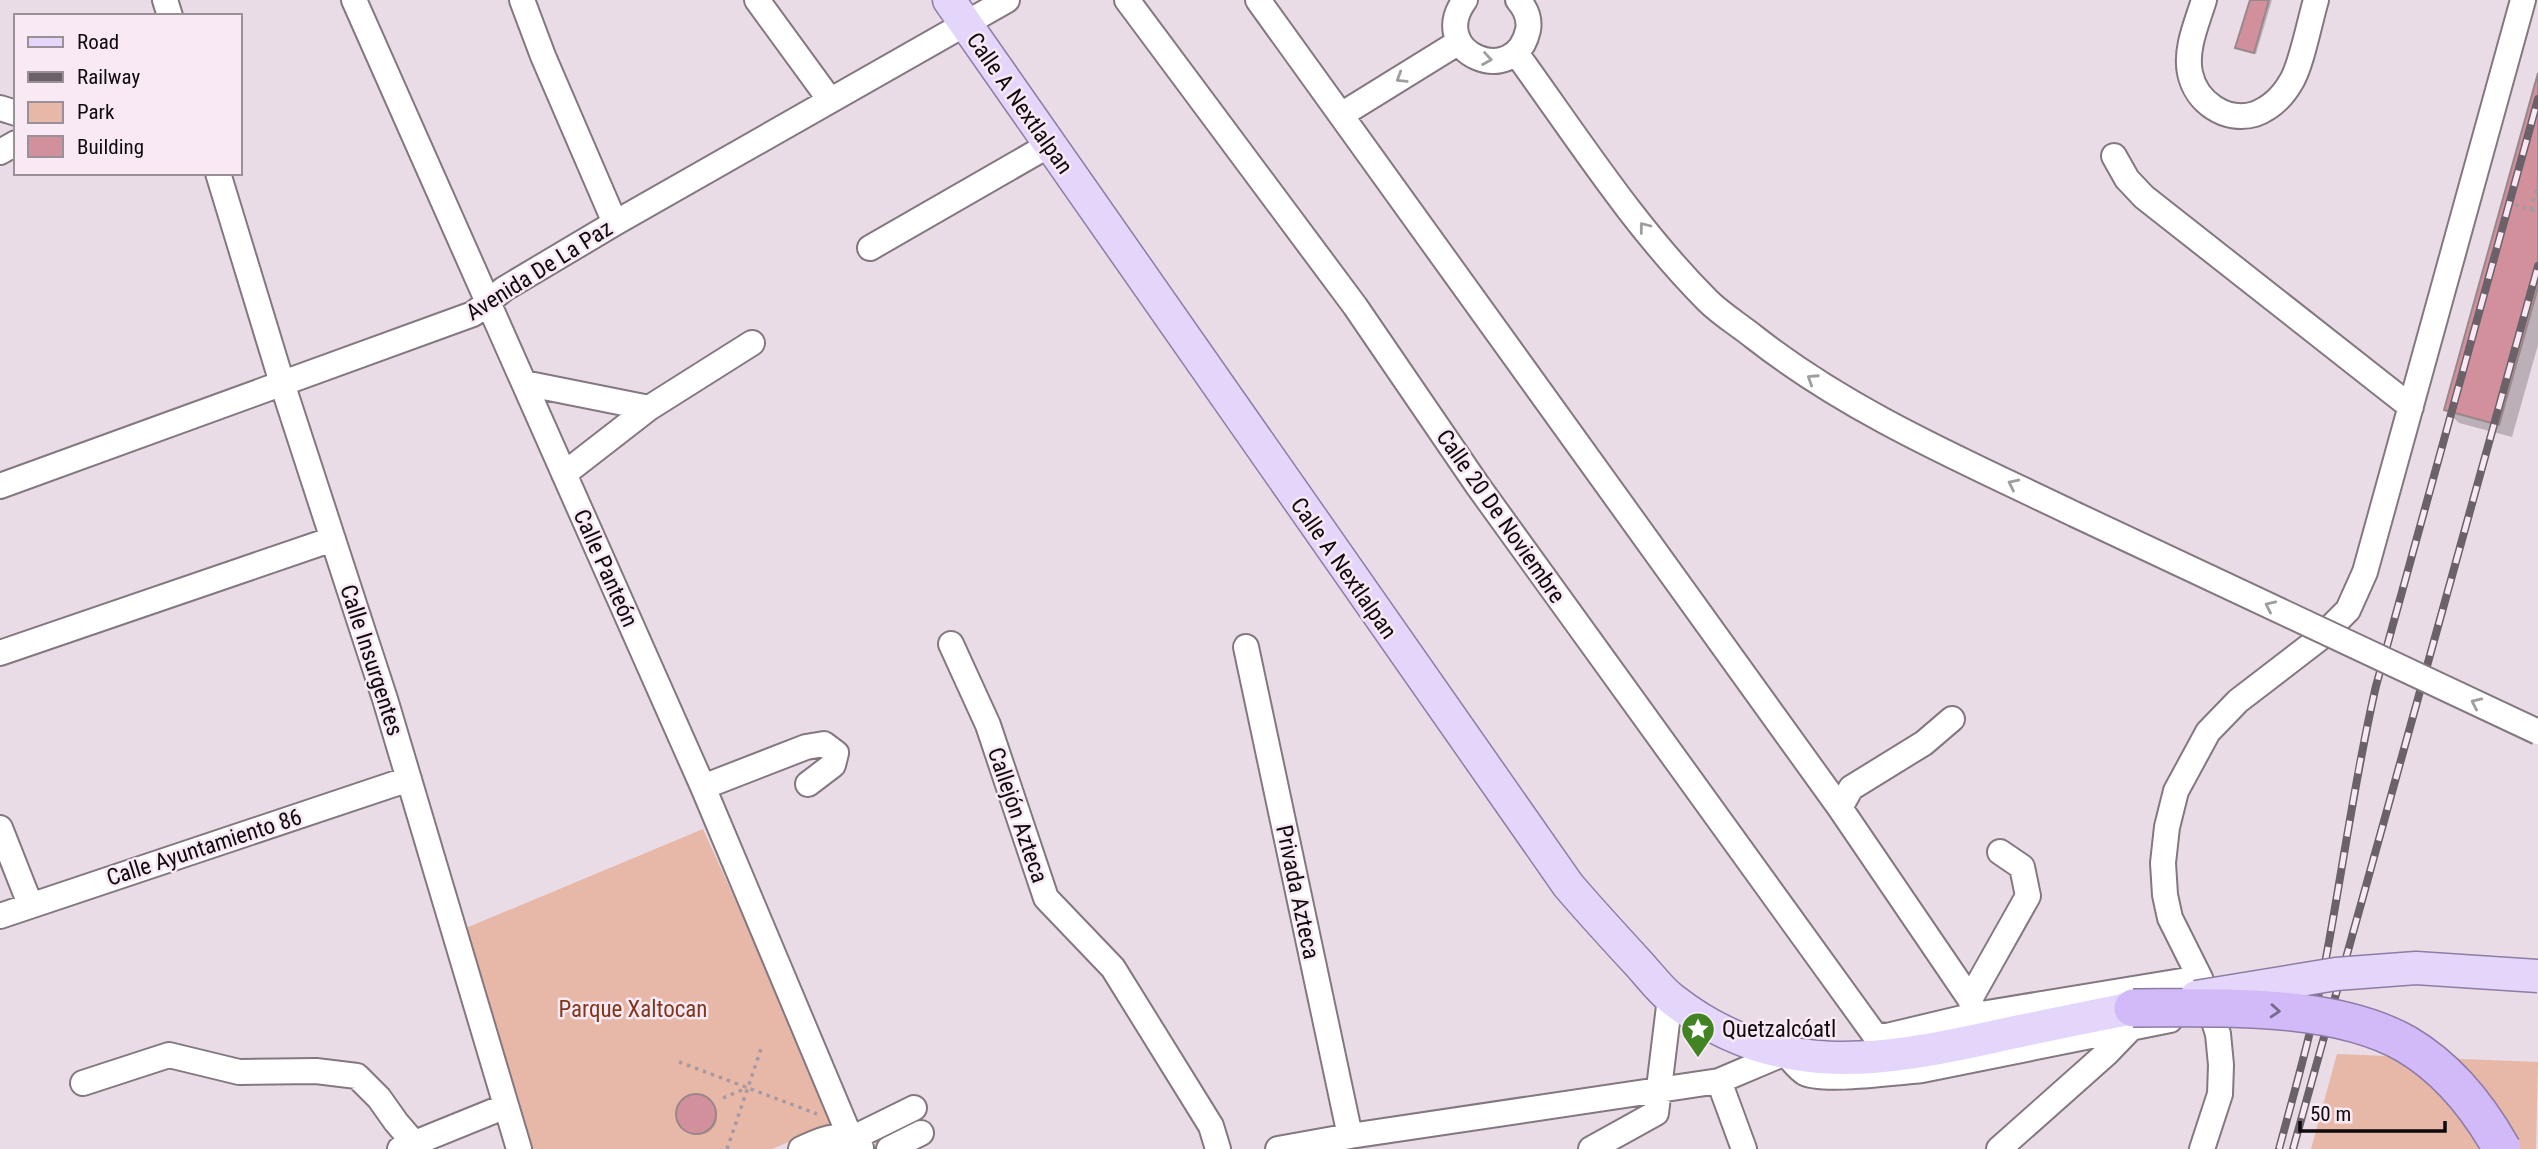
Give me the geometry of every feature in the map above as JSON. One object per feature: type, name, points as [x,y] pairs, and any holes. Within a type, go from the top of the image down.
[{"type":"highway","points":[[2133,1018],[2220,1008],[2328,1017],[2370,1028],[2405,1044],[2435,1065],[2462,1091],[2491,1128],[2502,1149]]},
{"type":"main road","name":"Calle A Nextlalpan","points":[[958,13],[1567,886],[1670,998],[1727,1034],[1796,1055],[1874,1059],[1918,1053],[2054,1024],[2133,1018],[2336,974],[2416,968],[2538,976]]},
{"type":"street","name":"Calle Panteón","points":[[354,0],[703,787],[842,1135]]},
{"type":"street","points":[[522,0],[542,56],[615,223]]},
{"type":"street","points":[[757,0],[830,100]]},
{"type":"street","name":"Avenida De La Paz","points":[[0,486],[473,314],[504,289],[615,223],[928,44],[958,13],[1007,0]]},
{"type":"street","name":"Calle 20 De Noviembre","points":[[1127,0],[1355,306],[1478,486],[1874,1034],[1887,1036],[1973,1007]]},
{"type":"street","points":[[1258,0],[1840,808],[1973,1007]]},
{"type":"street","points":[[1465,0],[1458,10],[1455,26],[1459,42],[1469,54],[1485,61],[1501,61],[1516,53],[1526,40],[1529,24],[1525,8],[1518,0]]},
{"type":"street","points":[[2204,0],[2189,52],[2190,75],[2202,98],[2216,111],[2237,116],[2255,114],[2276,102],[2293,80],[2316,0]]},
{"type":"street","points":[[2202,1149],[2220,1094],[2221,1065],[2218,1034],[2200,978],[2170,918],[2165,894],[2165,851],[2176,791],[2208,732],[2238,701],[2320,638],[2347,610],[2365,572],[2523,0]]},
{"type":"street","points":[[1341,115],[1459,42]]},
{"type":"street","points":[[1516,53],[1604,176],[1656,242],[1709,302],[1783,360],[1843,400],[1900,431],[2538,732]]},
{"type":"street","points":[[870,248],[1049,145]]},
{"type":"street","points":[[2114,156],[2127,179],[2144,197],[2411,407]]},
{"type":"street","name":"Calle Insurgentes","points":[[219,175],[409,779],[519,1149]]},
{"type":"street","points":[[564,474],[649,408],[752,343]]},
{"type":"street","points":[[524,383],[649,408]]},
{"type":"street","points":[[0,653],[333,539]]},
{"type":"street","name":"Callejón Azteca","points":[[951,644],[988,725],[1046,898],[1113,968],[1211,1126],[1218,1149]]},
{"type":"street","name":"Privada Azteca","points":[[1246,647],[1350,1136]]},
{"type":"street","points":[[1840,808],[1851,788],[1924,743],[1952,719]]},
{"type":"street","points":[[703,787],[806,747],[824,744],[836,753],[833,765],[808,784]]},
{"type":"street","name":"Calle Ayuntamiento 86","points":[[0,916],[409,779]]},
{"type":"street","points":[[0,828],[30,904]]},
{"type":"street","points":[[1973,1007],[2028,896],[2022,867],[2000,852]]},
{"type":"street","points":[[1973,1007],[2200,978]]},
{"type":"street","points":[[1591,1149],[1656,1113],[1670,998]]},
{"type":"street","points":[[1278,1149],[1719,1082],[1796,1055],[1807,1074],[1886,1074],[1922,1070],[2133,1018],[2211,1012]]},
{"type":"street","points":[[1999,1149],[2107,1053],[2133,1018]]},
{"type":"street","points":[[83,1083],[169,1055],[239,1072],[316,1071],[357,1076],[379,1098],[396,1122],[406,1146],[506,1106]]},
{"type":"street","points":[[1719,1082],[1744,1149]]},
{"type":"street","points":[[801,1149],[914,1108]]},
{"type":"street","points":[[889,1149],[921,1133]]},
{"type":"path","points":[[2531,210],[2538,184]]},
{"type":"path","points":[[2515,205],[2538,212]]},
{"type":"path","points":[[727,1149],[762,1046]]},
{"type":"path","points":[[678,1062],[748,1088],[842,1135]]},
{"type":"path","points":[[723,1098],[748,1088]]},
{"type":"green space","name":"Parque Xaltocan","points":[[703,829],[836,1122],[772,1149],[531,1149],[466,928]]},
{"type":"green space","points":[[2337,1054],[2538,1062],[2536,1149],[2311,1149]]},
{"type":"building","points":[[2250,0],[2269,0],[2254,53],[2235,48]]},
{"type":"building","points":[[2538,73],[2538,287],[2499,425],[2444,410]]},
{"type":"building","points":[[696,1094],[710,1100],[716,1114],[710,1128],[696,1134],[682,1128],[676,1114],[682,1100]]},
{"type":"railway","points":[[2279,1149],[2321,982],[2376,686],[2538,99]]},
{"type":"railway","points":[[2293,1149],[2538,266]]},
{"type":"place","name":"Quetzalcóatl","points":[[1698,1059]]}]
